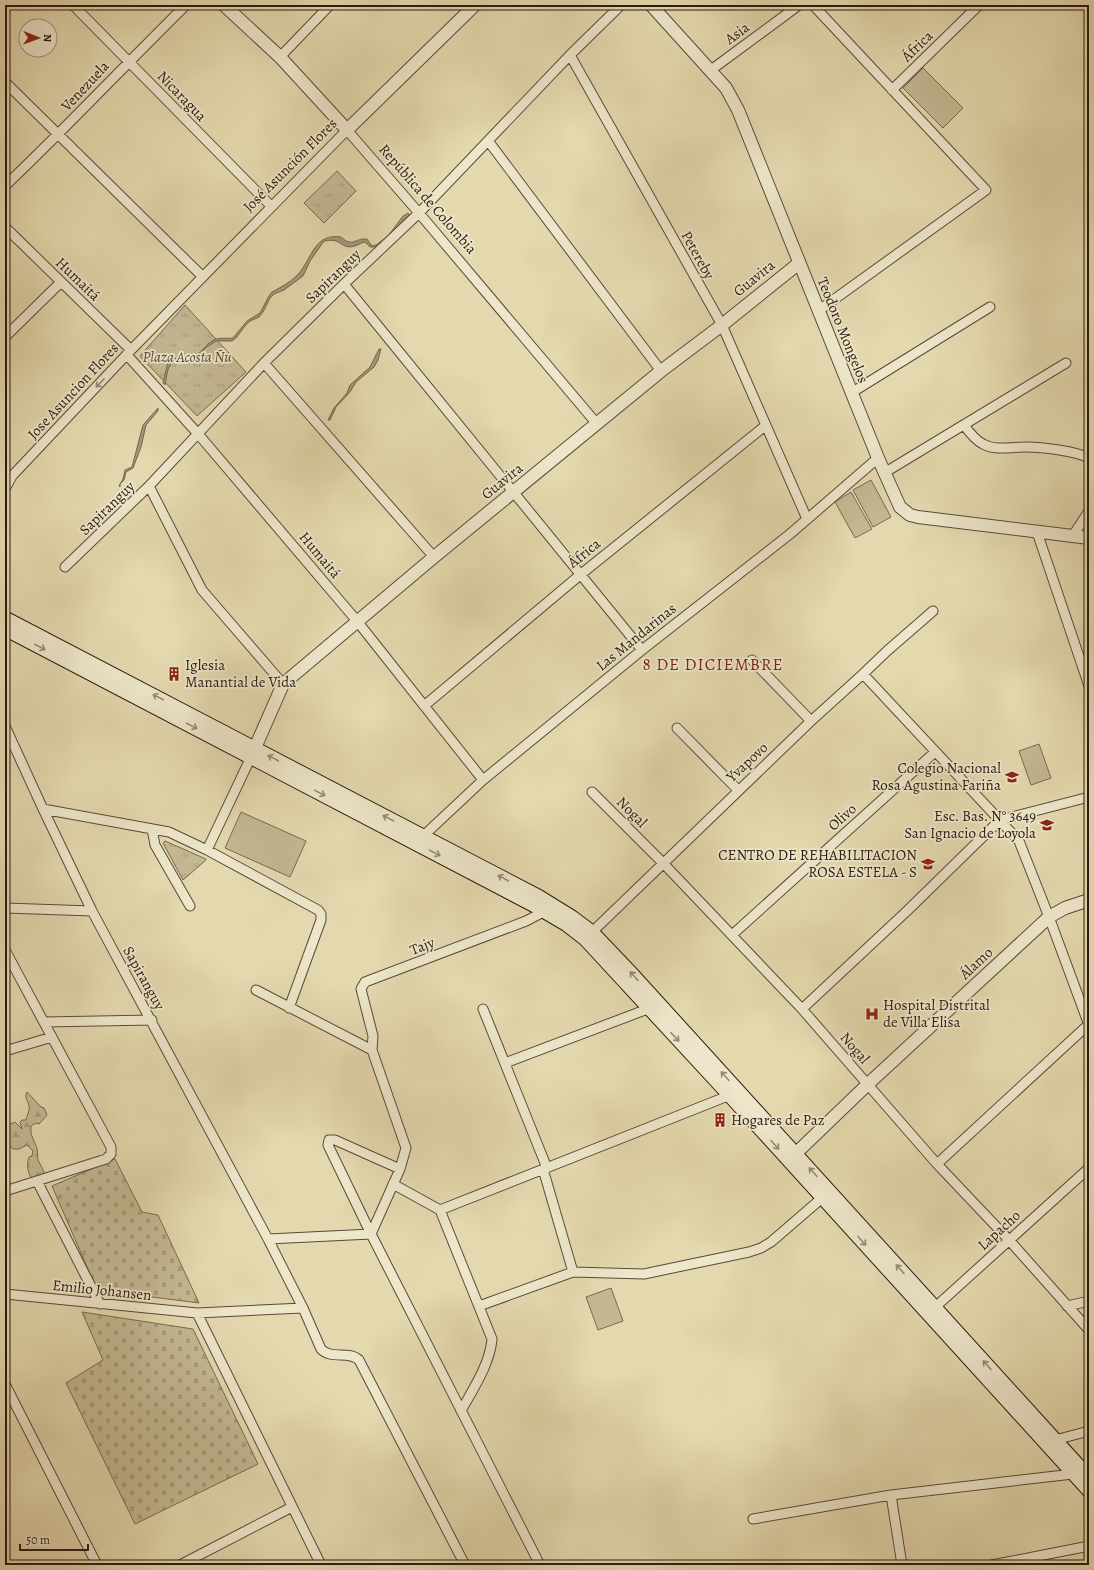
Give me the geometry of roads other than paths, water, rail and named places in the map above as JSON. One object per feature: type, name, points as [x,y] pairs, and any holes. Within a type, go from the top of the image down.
[{"type":"main road","points":[[7,627],[253,753],[549,909],[572,917],[931,1310],[1070,1466],[1089,1491]]},
{"type":"main road","points":[[792,1157],[822,1198],[1055,1440],[1070,1466],[1089,1477]]},
{"type":"street","name":"Nicaragua","points":[[73,5],[271,206]]},
{"type":"street","name":"Venezuela","points":[[5,186],[58,136],[129,61],[186,5]]},
{"type":"street","name":"República de Colombia","points":[[224,5],[280,56],[347,130],[597,424]]},
{"type":"street","points":[[280,56],[330,5]]},
{"type":"street","name":"José Asunción Flores","points":[[129,352],[271,206],[474,5]]},
{"type":"street","name":"Sapiranguy","points":[[65,567],[149,486],[199,435],[264,363],[419,213],[489,142],[570,55],[621,5]]},
{"type":"street","name":"Teodoro Mongelos","points":[[651,5],[726,88],[738,110],[798,264],[884,473],[900,507],[910,515],[1089,538]]},
{"type":"street","name":"Asia","points":[[711,70],[799,5]]},
{"type":"street","points":[[813,5],[986,190],[818,311]]},
{"type":"street","name":"África","points":[[892,90],[979,5]]},
{"type":"street","name":"Petereby","points":[[570,55],[722,325],[807,519]]},
{"type":"street","points":[[5,82],[58,136],[202,276]]},
{"type":"street","points":[[489,142],[661,371]]},
{"type":"street","name":"Humaitá","points":[[5,227],[129,352],[357,621],[483,780]]},
{"type":"street","name":"Guavira","points":[[253,753],[283,684],[434,557],[661,371],[722,325],[798,264]]},
{"type":"street","points":[[5,337],[61,282]]},
{"type":"street","points":[[344,284],[642,650]]},
{"type":"street","points":[[851,393],[990,307]]},
{"type":"street","name":"Jose Asuncion Flores","points":[[5,488],[12,476],[129,352]]},
{"type":"street","points":[[264,363],[434,557]]},
{"type":"street","points":[[884,473],[1066,363]]},
{"type":"street","points":[[964,425],[971,435],[984,445],[991,447],[1028,447],[1077,453],[1089,458]]},
{"type":"street","name":"África","points":[[424,706],[580,574],[765,426]]},
{"type":"street","name":"Las Mandarinas","points":[[420,840],[483,780],[642,650],[807,519],[878,458]]},
{"type":"street","points":[[149,486],[202,590],[283,684]]},
{"type":"street","points":[[1072,537],[1089,510]]},
{"type":"street","points":[[1037,532],[1085,663],[1089,686]]},
{"type":"street","name":"Yvapovo","points":[[588,936],[811,721],[933,611]]},
{"type":"street","points":[[752,660],[811,721]]},
{"type":"street","points":[[864,674],[1019,841],[1089,1024],[937,1164]]},
{"type":"street","name":"Sapiranguy","points":[[5,726],[92,911],[152,1020],[268,1239],[303,1308],[321,1349],[324,1353],[351,1355],[359,1360],[465,1565]]},
{"type":"street","points":[[678,728],[738,790]]},
{"type":"street","name":"Olivo","points":[[732,935],[935,752]]},
{"type":"street","points":[[208,850],[253,753]]},
{"type":"street","name":"Nogal","points":[[592,792],[663,863],[802,1009],[937,1164],[1009,1240],[1089,1330]]},
{"type":"street","points":[[802,1009],[908,910],[1000,820],[1089,797]]},
{"type":"street","points":[[43,809],[169,832],[208,850],[318,910],[321,914],[321,920],[289,1008]]},
{"type":"street","points":[[152,829],[155,845],[190,906]]},
{"type":"street","name":"Álamo","points":[[792,1157],[868,1084],[1049,917],[1064,908],[1089,900]]},
{"type":"street","points":[[5,908],[92,911]]},
{"type":"street","name":"Tajy","points":[[371,1234],[400,1169],[406,1148],[372,1050],[373,1036],[361,989],[365,982],[526,921],[549,909]]},
{"type":"street","points":[[5,950],[111,1147],[111,1154],[106,1159],[5,1191]]},
{"type":"street","points":[[256,990],[372,1050]]},
{"type":"street","points":[[505,1063],[654,1007]]},
{"type":"street","points":[[484,1008],[545,1168],[573,1272]]},
{"type":"street","points":[[44,1022],[152,1020]]},
{"type":"street","points":[[5,1051],[52,1037]]},
{"type":"street","points":[[440,1210],[734,1094]]},
{"type":"street","points":[[400,1169],[335,1140],[329,1140],[328,1142],[328,1145],[371,1234],[538,1565]]},
{"type":"street","name":"Lapacho","points":[[931,1310],[1089,1168]]},
{"type":"street","points":[[37,1181],[100,1304]]},
{"type":"street","points":[[393,1184],[440,1210],[480,1306],[492,1339],[491,1348],[484,1366],[461,1411]]},
{"type":"street","points":[[480,1306],[573,1272],[644,1274],[761,1248],[771,1242],[822,1198]]},
{"type":"street","points":[[268,1239],[371,1234]]},
{"type":"street","name":"Emilio Johansen","points":[[5,1294],[197,1313],[303,1308]]},
{"type":"street","points":[[1067,1306],[1089,1301]]},
{"type":"street","points":[[197,1313],[321,1565]]},
{"type":"street","points":[[5,1384],[97,1565]]},
{"type":"street","points":[[1055,1440],[1089,1431]]},
{"type":"street","points":[[753,1519],[1070,1466]]},
{"type":"street","points":[[891,1495],[902,1565]]},
{"type":"street","points":[[180,1565],[292,1507]]},
{"type":"street","points":[[992,1565],[1089,1546]]},
{"type":"place","name":"Iglesia Manantial de Vida","points":[[174,674]]},
{"type":"place","name":"Colegio Nacional Rosa Agustina Fariña","points":[[1012,777]]},
{"type":"place","name":"Esc. Bas. N° 3649 San Ignacio de Loyola","points":[[1047,825]]},
{"type":"place","name":"CENTRO DE REHABILITACION ROSA ESTELA - S","points":[[928,864]]},
{"type":"place","name":"Hospital Distrital de Villa Elisa","points":[[872,1014]]},
{"type":"place","name":"Hogares de Paz","points":[[720,1120]]},
{"type":"district","name":"8 DE DICIEMBRE","points":[[713,664]]},
{"type":"park label","name":"Plaza Acosta Ñu","points":[[187,357]]}]
